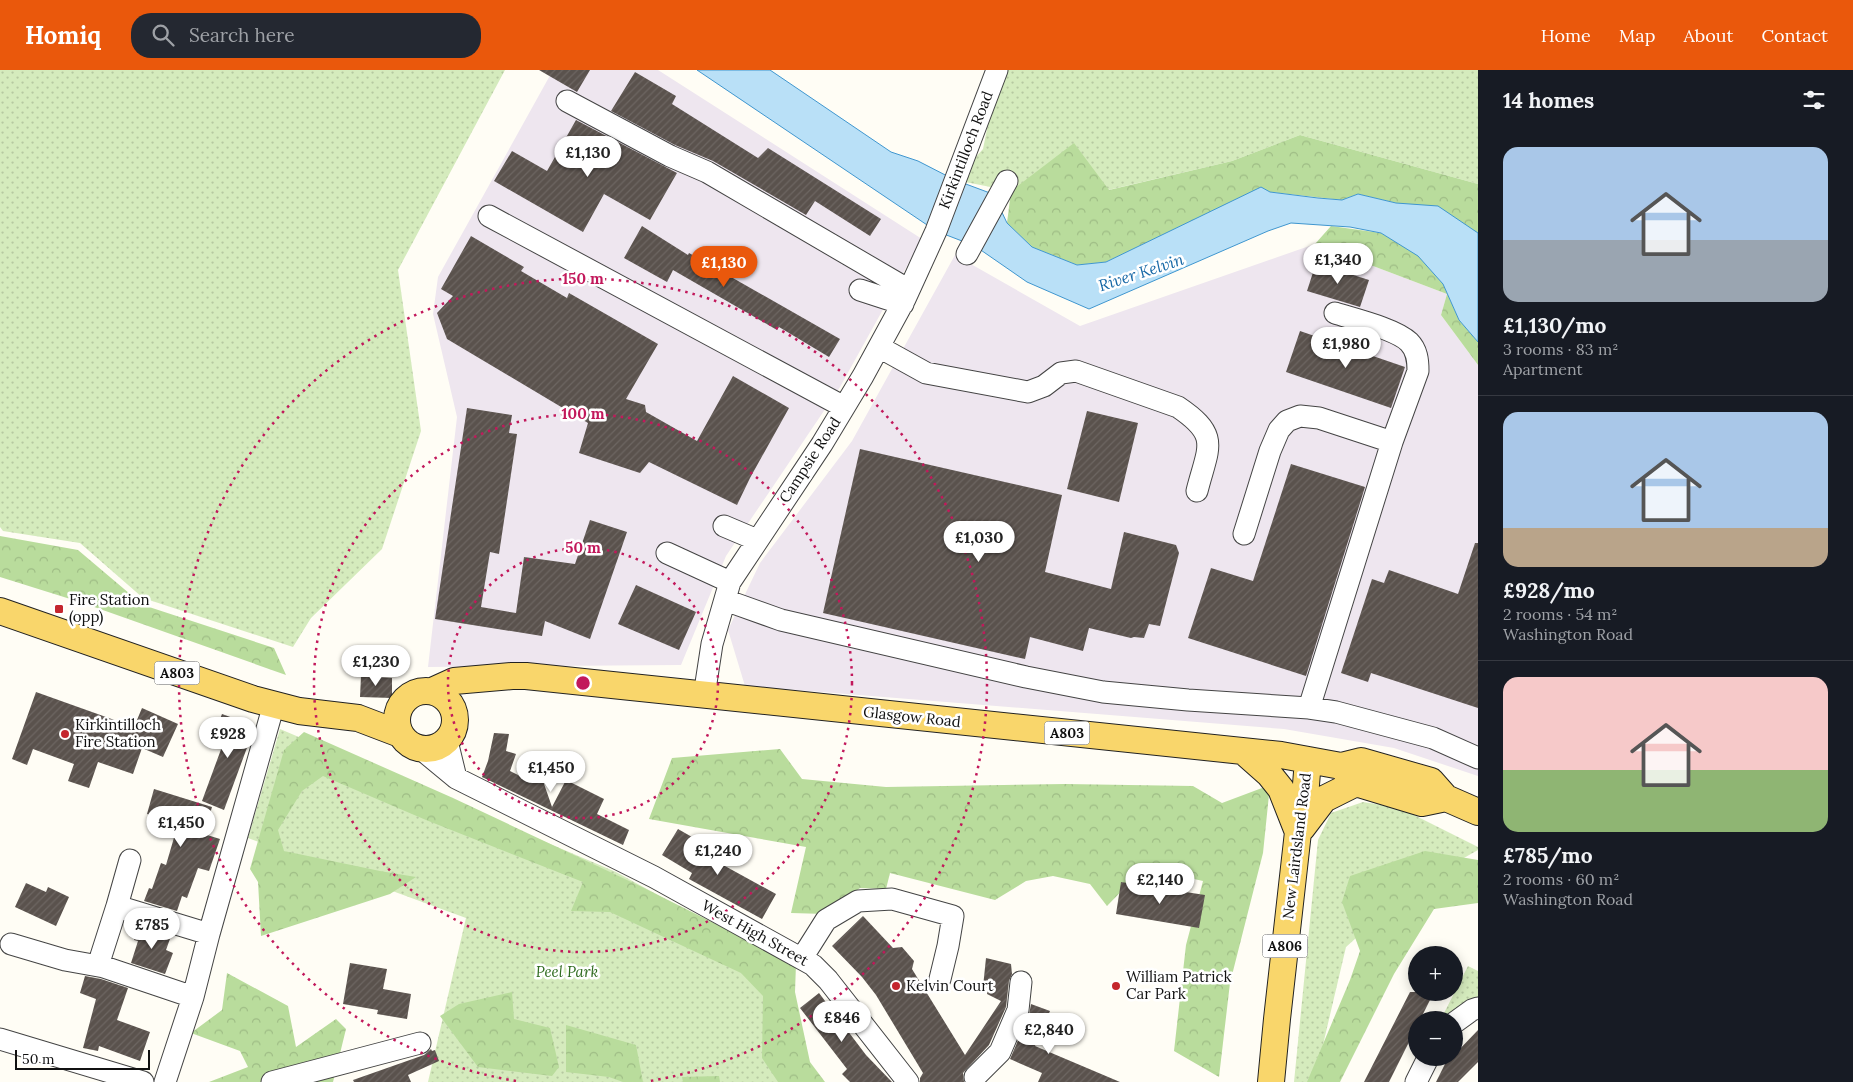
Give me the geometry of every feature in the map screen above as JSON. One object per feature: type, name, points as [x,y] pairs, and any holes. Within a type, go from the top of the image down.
[{"type":"main road","name":"A803","points":[[0,611],[224,690],[299,711],[358,718],[400,734]]},
{"type":"main road","name":"Glasgow Road","points":[[432,692],[454,681],[526,676],[1281,755],[1308,760],[1349,775],[1361,761],[1431,781],[1446,798],[1478,812]]},
{"type":"main road","points":[[454,714],[482,679]]},
{"type":"main road","points":[[420,691],[432,692],[447,699],[454,714],[455,724],[452,733],[447,741],[435,748],[421,749],[409,744],[400,734],[397,725],[400,707],[408,697],[420,691]]},
{"type":"main road","name":"A803","points":[[358,718],[400,707]]},
{"type":"main road","points":[[1243,751],[1269,774],[1281,789],[1298,832]]},
{"type":"main road","name":"New Lairdsland Road","points":[[1271,1082],[1298,832],[1305,797],[1308,760]]},
{"type":"main road","points":[[1298,832],[1324,799],[1349,775]]},
{"type":"street","name":"Kirkintilloch Road","points":[[936,231],[997,70]]},
{"type":"street","points":[[567,101],[670,156],[707,172],[906,297]]},
{"type":"street","points":[[967,254],[1006,181]]},
{"type":"street","points":[[489,216],[844,407]]},
{"type":"street","name":"Campsie Road","points":[[704,696],[712,644],[728,591],[757,540],[822,444],[879,347],[906,297],[936,231]]},
{"type":"street","points":[[860,290],[906,297]]},
{"type":"street","points":[[1309,708],[1392,442],[1418,371],[1418,360],[1415,350],[1409,342],[1398,334],[1335,313]]},
{"type":"street","points":[[879,347],[926,373],[1028,392],[1044,386],[1061,373],[1076,371],[1178,407],[1193,417],[1203,428],[1209,444],[1197,491]]},
{"type":"street","points":[[1244,534],[1270,451],[1279,430],[1287,421],[1300,416],[1319,418],[1392,442]]},
{"type":"street","points":[[724,526],[757,540]]},
{"type":"street","points":[[667,553],[728,591],[791,622],[1102,692],[1309,708],[1346,714],[1433,738],[1478,758]]},
{"type":"street","points":[[165,1082],[193,997],[274,704]]},
{"type":"street","points":[[447,741],[456,778]]},
{"type":"street","name":"West High Street","points":[[421,749],[456,778],[654,877],[802,958],[828,980],[908,1082]]},
{"type":"street","points":[[101,956],[130,860]]},
{"type":"street","points":[[802,958],[826,920],[858,900],[892,899],[953,916],[940,979]]},
{"type":"street","points":[[117,906],[209,934]]},
{"type":"street","points":[[11,944],[65,960],[104,967],[193,997]]},
{"type":"street","points":[[975,1077],[1000,1052],[1018,1010],[1020,982]]},
{"type":"street","points":[[1463,1016],[1478,1008]]},
{"type":"street","points":[[0,1039],[143,1082]]},
{"type":"street","points":[[272,1082],[420,1043]]},
{"type":"street","points":[[1416,1082],[1424,1066]]},
{"type":"shaded area","points":[[553,70],[658,70],[922,239],[840,387],[726,556],[681,665],[428,667],[457,417],[433,314],[438,277]]},
{"type":"shaded area","points":[[1315,244],[1447,294],[1441,315],[1478,365],[1478,776],[1394,748],[1284,729],[745,686],[728,630],[760,563],[852,441],[955,255],[1080,326]]},
{"type":"green space","points":[[0,70],[505,70],[398,270],[421,431],[382,549],[311,618],[293,647],[143,598],[80,543],[3,531],[0,527]]},
{"type":"green space","points":[[999,70],[1478,70],[1478,184],[1300,135],[1232,161],[1108,190],[1011,191],[955,180],[983,149]]},
{"type":"green space","points":[[1300,135],[1478,184],[1478,233],[1396,203],[1358,194],[1342,200],[1270,192],[1261,188],[1106,262],[1077,265],[1032,247],[1007,223],[1011,191],[1074,143],[1109,190],[1232,161]]},
{"type":"green space","points":[[1331,226],[1381,233],[1418,255],[1443,284],[1459,320],[1478,342],[1478,365],[1441,315],[1447,294],[1315,244]]},
{"type":"green space","points":[[0,536],[78,550],[143,605],[274,648],[286,675],[83,603],[0,577]]},
{"type":"green space","name":"Peel Park","points":[[280,729],[616,872],[791,968],[797,1082],[428,1082],[466,918],[248,838]]},
{"type":"green space","points":[[304,732],[453,798],[644,888],[796,964],[795,992],[810,1062],[825,1082],[778,1082],[762,1058],[763,996],[741,973],[610,912],[571,911],[583,882],[426,820],[323,776],[302,791],[278,830],[284,851],[416,877],[390,894],[261,936],[258,882],[250,869],[284,750]]},
{"type":"green space","points":[[780,749],[802,779],[886,787],[1065,784],[1193,786],[1222,803],[1270,785],[1263,853],[1230,983],[1219,1077],[1174,1051],[1186,945],[1203,881],[1144,868],[1107,906],[1090,884],[1053,876],[1026,881],[995,900],[890,873],[886,889],[860,888],[825,914],[791,913],[806,847],[649,819],[672,758]]},
{"type":"green space","points":[[1363,802],[1400,808],[1478,847],[1478,850],[1414,886],[1346,947],[1318,1066],[1312,1082],[1294,1082],[1318,840],[1331,813]]},
{"type":"green space","points":[[1425,851],[1478,860],[1478,903],[1434,909],[1411,946],[1408,946],[1408,951],[1394,974],[1340,1082],[1307,1082],[1350,980],[1360,951],[1342,902],[1350,876]]},
{"type":"green space","points":[[1468,966],[1478,971],[1478,1000],[1458,1011],[1445,1011],[1450,1001],[1463,1001],[1463,976]]},
{"type":"green space","points":[[227,973],[288,1006],[296,1047],[336,1019],[346,1029],[333,1082],[209,1082],[248,1067],[240,1051],[191,1033],[222,1010]]},
{"type":"green space","points":[[512,992],[514,1019],[550,1028],[559,1067],[552,1076],[478,1067],[440,1016],[459,1004]]},
{"type":"green space","points":[[566,1025],[636,1045],[643,1082],[623,1082],[609,1077],[566,1072]]},
{"type":"green space","points":[[719,1076],[720,1082],[683,1082],[682,1077]]},
{"type":"water","name":"River Kelvin","points":[[697,70],[770,70],[891,152],[918,161],[955,180],[990,193],[998,204],[1007,223],[1032,247],[1077,265],[1106,262],[1261,187],[1270,192],[1318,198],[1342,200],[1358,194],[1396,203],[1438,206],[1478,233],[1478,342],[1459,320],[1443,284],[1418,256],[1381,233],[1350,227],[1291,223],[1268,231],[1089,309],[1027,282],[975,246],[936,231]]},
{"type":"building","points":[[539,70],[590,70],[577,92]]},
{"type":"building","points":[[635,72],[676,96],[672,104],[758,158],[768,148],[881,219],[870,236],[815,201],[806,215],[713,161],[675,145],[611,111]]},
{"type":"building","points":[[576,120],[677,173],[650,220],[604,194],[583,232],[494,181],[512,151],[547,171]]},
{"type":"building","points":[[642,226],[688,255],[689,253],[840,339],[829,357],[779,327],[777,330],[673,270],[667,282],[624,258]]},
{"type":"building","points":[[471,236],[524,267],[521,271],[567,298],[569,293],[658,344],[626,399],[645,405],[646,412],[697,441],[733,376],[789,408],[737,505],[649,462],[640,473],[579,453],[588,423],[447,339],[437,313],[453,296],[441,289]]},
{"type":"building","points":[[1316,263],[1369,280],[1360,307],[1307,291]]},
{"type":"building","points":[[1300,331],[1405,367],[1391,408],[1286,372]]},
{"type":"building","points":[[467,408],[512,415],[509,433],[517,434],[499,554],[490,552],[481,607],[516,613],[524,557],[575,564],[590,520],[627,532],[590,639],[545,621],[542,636],[435,619]]},
{"type":"building","points":[[1087,411],[1138,423],[1119,502],[1067,489]]},
{"type":"building","points":[[860,449],[1062,495],[1045,572],[1111,589],[1124,532],[1176,545],[1179,553],[1160,626],[1149,624],[1144,638],[1131,638],[1089,628],[1083,651],[1030,637],[1025,659],[823,613]]},
{"type":"building","points":[[1291,464],[1365,487],[1306,676],[1188,638],[1211,568],[1253,581]]},
{"type":"building","points":[[1475,543],[1478,543],[1478,708],[1371,673],[1368,682],[1341,673],[1372,579],[1384,583],[1389,570],[1458,594]]},
{"type":"building","points":[[636,585],[696,612],[679,650],[618,624]]},
{"type":"building","points":[[361,676],[392,678],[392,698],[360,697]]},
{"type":"building","name":"Kirkintilloch Fire Station","points":[[36,692],[134,727],[142,708],[178,724],[163,757],[142,748],[133,774],[98,762],[89,788],[68,781],[74,764],[33,749],[27,765],[12,759]]},
{"type":"building","points":[[222,714],[255,726],[224,810],[202,801],[223,744],[212,740]]},
{"type":"building","points":[[494,733],[509,734],[506,751],[516,754],[510,771],[530,781],[542,778],[552,807],[566,780],[604,799],[597,814],[629,830],[623,845],[482,777],[488,761]]},
{"type":"building","points":[[154,789],[212,807],[204,834],[220,839],[209,871],[198,868],[187,898],[182,896],[177,911],[144,901],[149,888],[152,889],[161,863],[166,865],[178,824],[147,814]]},
{"type":"building","points":[[678,829],[699,841],[694,849],[776,894],[762,919],[689,879],[692,873],[662,855]]},
{"type":"building","points":[[1121,882],[1205,895],[1199,928],[1116,914]]},
{"type":"building","points":[[26,883],[46,892],[48,887],[69,897],[56,926],[15,907]]},
{"type":"building","name":"Kelvin Court","points":[[863,916],[893,948],[902,947],[914,961],[912,969],[965,1055],[1001,1001],[987,994],[988,988],[983,987],[986,958],[1011,964],[1012,974],[1009,981],[1006,1007],[989,1045],[963,1073],[964,1082],[920,1082],[923,1073],[876,995],[862,977],[832,946]]},
{"type":"building","points":[[139,926],[171,936],[166,950],[173,953],[165,974],[131,963],[138,941],[134,940]]},
{"type":"building","points":[[350,963],[387,969],[383,989],[411,994],[407,1019],[377,1014],[378,1010],[343,1004]]},
{"type":"building","points":[[85,976],[128,988],[117,1020],[150,1032],[140,1061],[99,1046],[98,1051],[83,1048],[96,999],[80,993]]},
{"type":"building","points":[[819,993],[866,1055],[892,1082],[850,1082],[842,1074],[847,1069],[800,1008]]},
{"type":"building","points":[[1408,996],[1408,1001],[1430,1001],[1424,1011],[1408,1011],[1408,1044],[1389,1082],[1364,1082]]},
{"type":"building","points":[[1031,1004],[1050,1011],[1035,1046],[1120,1082],[1038,1082],[1042,1073],[1010,1059],[1029,1015]]},
{"type":"building","points":[[1478,1030],[1478,1062],[1458,1082],[1436,1082],[1444,1066],[1463,1066],[1463,1046]]},
{"type":"building","points":[[431,1049],[432,1051],[435,1050],[439,1061],[408,1075],[411,1082],[354,1082],[353,1080],[424,1055]]},
{"type":"place","name":"Fire Station (opp)","points":[[59,609]]},
{"type":"place","name":"Kirkintilloch Fire Station","points":[[65,734]]},
{"type":"place","name":"Kelvin Court","points":[[896,986]]},
{"type":"place","name":"William Patrick Car Park","points":[[1116,986]]}]
